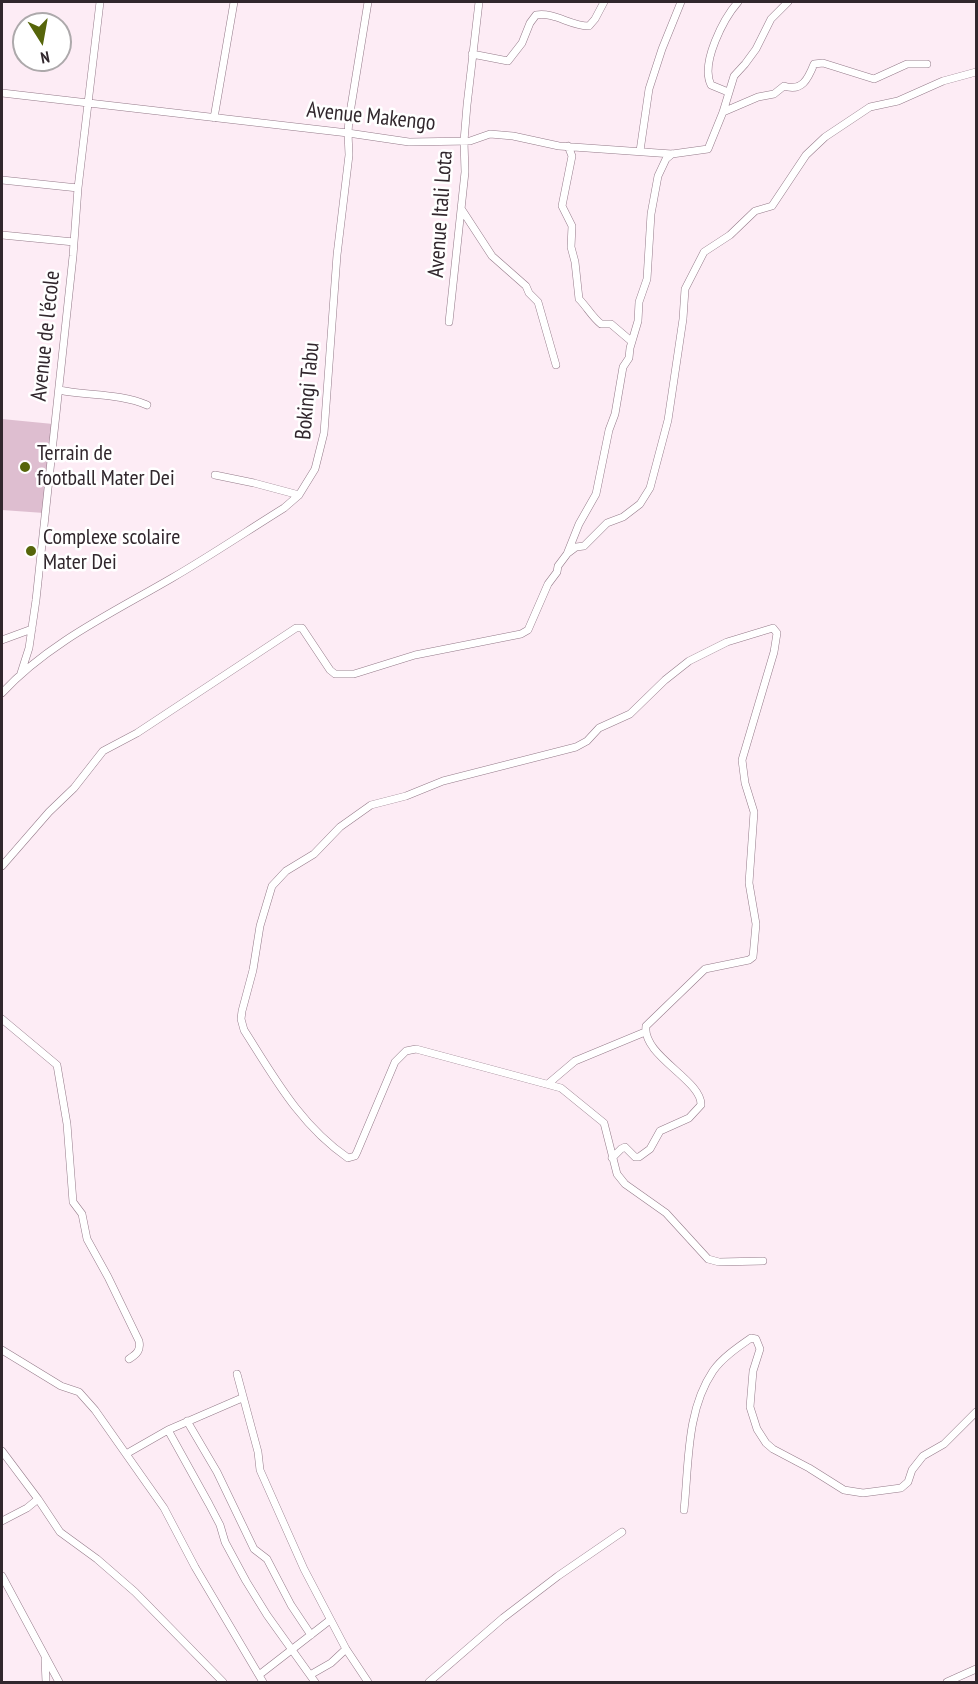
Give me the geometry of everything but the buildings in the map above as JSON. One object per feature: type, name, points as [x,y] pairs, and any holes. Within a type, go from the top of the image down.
[{"type":"street","name":"Avenue de l'école","points":[[21,673],[32,629],[59,390],[87,104],[100,2]]},
{"type":"street","points":[[214,118],[234,2]]},
{"type":"street","name":"Bokingi Tabu","points":[[2,693],[21,673],[87,627],[172,578],[284,508],[299,495],[319,460],[324,434],[337,255],[350,155],[348,133],[368,2]]},
{"type":"street","name":"Avenue Itali Lota","points":[[449,322],[462,210],[465,172],[464,141],[479,2]]},
{"type":"street","points":[[472,54],[508,61],[522,43],[536,15],[557,16],[580,26],[589,26],[604,2]]},
{"type":"street","points":[[640,151],[649,90],[681,2]]},
{"type":"street","points":[[728,92],[711,85],[708,74],[719,31],[738,2]]},
{"type":"street","name":"Avenue Makengo","points":[[2,93],[409,142],[470,141],[490,134],[568,146],[672,154],[707,150],[723,112],[734,76],[756,49],[771,19],[788,2]]},
{"type":"street","points":[[723,112],[758,97],[774,94],[784,86],[799,87],[807,80],[816,63],[823,63],[874,79],[907,64],[927,64]]},
{"type":"street","points":[[567,554],[576,547],[584,546],[607,523],[623,517],[640,504],[650,488],[668,420],[685,289],[704,252],[730,235],[755,211],[772,206],[806,155],[825,137],[870,107],[898,101],[943,81],[976,72]]},
{"type":"street","points":[[568,146],[572,156],[562,206],[572,226],[571,247],[579,299],[601,324],[611,324],[631,340]]},
{"type":"street","points":[[2,866],[104,752],[296,628],[303,628],[330,670],[340,675],[354,674],[415,655],[521,634],[529,629],[548,584],[567,554],[579,524],[596,494],[609,430],[615,414],[623,367],[629,360],[631,340],[638,321],[639,302],[647,279],[651,214],[655,192],[661,166],[672,154]]},
{"type":"street","points":[[2,180],[78,188]]},
{"type":"street","points":[[462,210],[490,254],[526,286],[537,301],[556,364]]},
{"type":"street","points":[[2,235],[74,242]]},
{"type":"street","points":[[59,390],[135,400],[147,405]]},
{"type":"street","points":[[215,475],[299,495]]},
{"type":"street","points":[[612,1158],[625,1148],[635,1157],[639,1157],[650,1149],[660,1131],[689,1118],[701,1105],[700,1096],[658,1056],[645,1032],[646,1026],[705,969],[749,960],[753,957],[756,924],[749,883],[754,812],[745,783],[742,760],[774,652],[777,633],[773,628],[727,642],[688,661],[663,681],[630,714],[599,728],[587,741],[576,747],[442,781],[406,796],[364,808],[340,827],[314,854],[286,871],[272,886],[260,926],[253,970],[242,1011],[242,1024],[288,1100],[316,1132],[348,1158],[355,1156],[395,1062],[406,1051],[416,1049],[561,1088],[601,1119],[606,1128],[612,1158],[617,1174],[625,1184],[666,1213],[708,1259],[719,1262],[763,1261]]},
{"type":"street","points":[[3,638],[32,629]]},
{"type":"street","points":[[2,1019],[53,1060],[60,1071],[73,1202],[82,1214],[87,1239],[139,1341],[140,1346],[137,1353],[129,1359]]},
{"type":"street","points":[[549,1083],[575,1061],[645,1032]]},
{"type":"street","points":[[684,1510],[689,1444],[702,1392],[718,1364],[751,1338],[756,1340],[760,1349],[750,1388],[750,1407],[757,1429],[773,1449],[844,1490],[863,1492],[901,1488],[908,1482],[912,1470],[923,1456],[944,1444],[976,1412]]},
{"type":"street","points":[[2,1350],[61,1386],[79,1392],[164,1508],[200,1576],[263,1683]]},
{"type":"street","points":[[237,1374],[258,1452],[260,1470],[304,1569],[346,1649],[368,1683]]},
{"type":"street","points":[[126,1454],[168,1430],[242,1398]]},
{"type":"street","points":[[187,1421],[217,1472],[254,1549],[267,1559],[291,1605],[311,1635]]},
{"type":"street","points":[[168,1430],[209,1503],[220,1525],[225,1542],[246,1581],[315,1683]]},
{"type":"street","points":[[2,1451],[60,1532],[97,1559],[135,1592],[223,1683]]},
{"type":"street","points":[[2,1521],[27,1508],[38,1499]]},
{"type":"street","points":[[429,1683],[503,1618],[558,1576],[622,1532]]},
{"type":"street","points":[[2,1576],[59,1683]]},
{"type":"street","points":[[259,1675],[330,1620]]},
{"type":"street","points":[[310,1675],[331,1664],[346,1649]]},
{"type":"street","points":[[45,1657],[46,1683]]},
{"type":"street","points":[[946,1683],[976,1670]]},
{"type":"shaded area","name":"Terrain de football Mater Dei","points":[[2,419],[53,424],[44,513],[2,510]]},
{"type":"place","name":"Terrain de football Mater Dei","points":[[25,467]]},
{"type":"place","name":"Complexe scolaire Mater Dei","points":[[31,551]]}]
